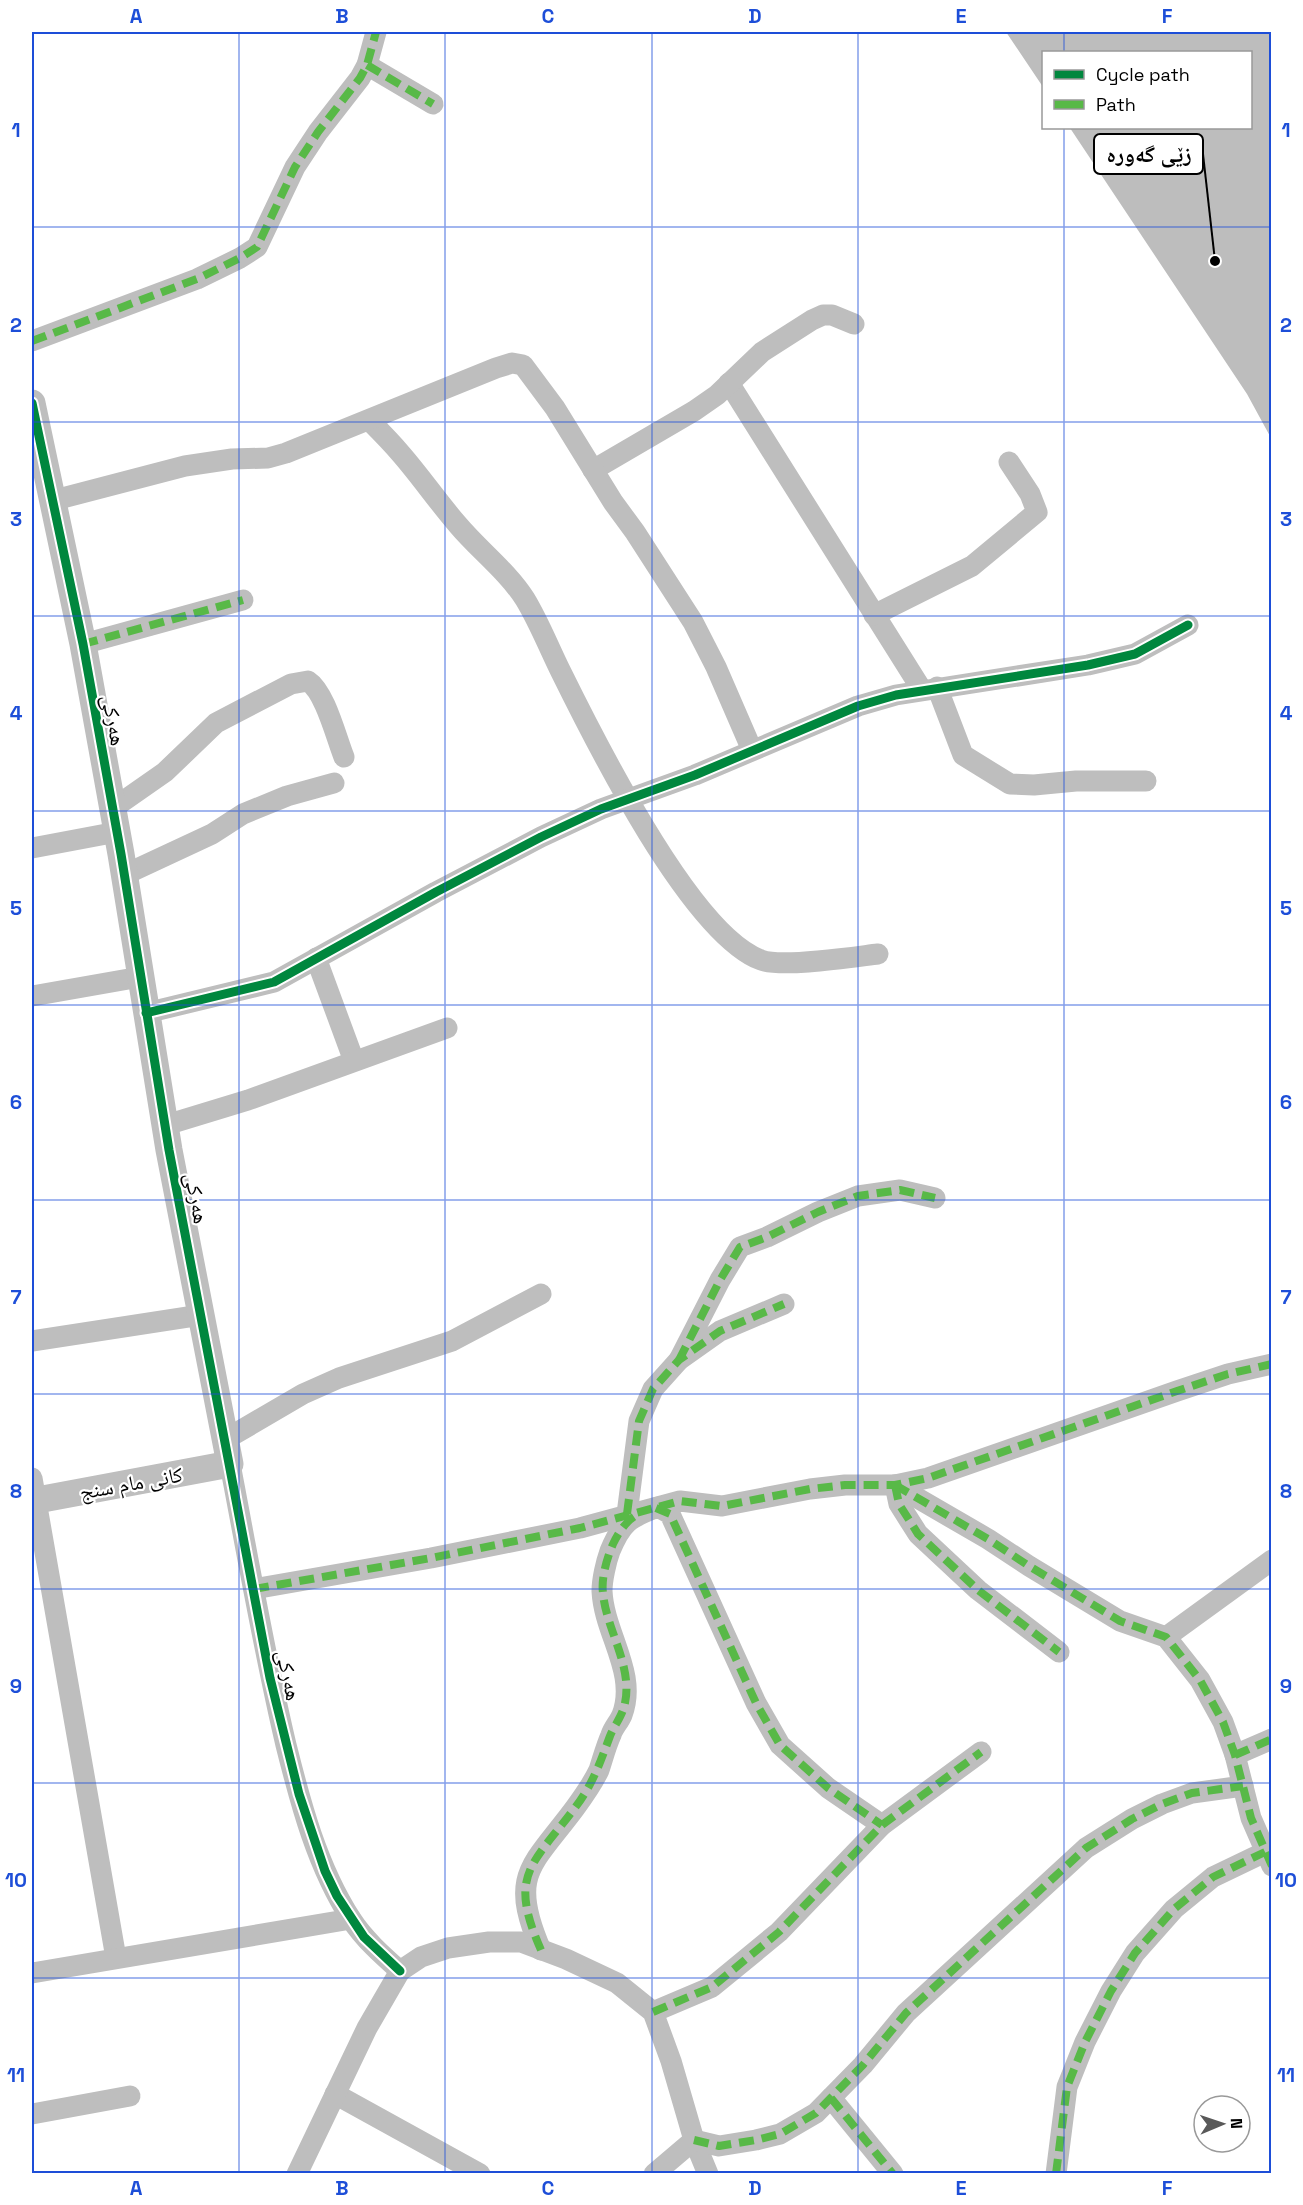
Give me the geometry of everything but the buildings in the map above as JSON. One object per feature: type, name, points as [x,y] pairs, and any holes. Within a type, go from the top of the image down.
[{"type":"street","points":[[32,341],[197,279],[257,247],[295,167],[318,132],[360,78],[367,65],[376,32]]},
{"type":"street","points":[[367,65],[433,104]]},
{"type":"street","points":[[593,470],[694,411],[762,352],[812,320],[823,315],[832,315],[854,324]]},
{"type":"street","points":[[51,501],[185,466],[232,459],[268,458],[286,453],[370,421],[389,410],[496,368],[512,363],[523,365],[555,408],[693,622],[716,666],[752,750]]},
{"type":"street","points":[[729,383],[874,615],[929,689],[963,754],[1010,784],[1076,780],[1146,781]]},
{"type":"street","name":"هەرکی","points":[[32,403],[83,644],[166,1125],[270,1678],[298,1794],[325,1871],[351,1919],[364,1937],[400,1971]]},
{"type":"street","points":[[370,421],[402,454],[457,524],[511,580],[526,600],[578,706],[628,799],[696,904],[719,930],[747,954],[762,961],[780,963],[878,954]]},
{"type":"street","points":[[874,615],[972,566],[1037,512],[1030,494],[1009,462]]},
{"type":"street","points":[[83,644],[243,600]]},
{"type":"street","points":[[146,1013],[274,982],[540,837],[601,809],[695,775],[858,706],[929,689],[1088,665],[1135,654],[1188,625]]},
{"type":"street","points":[[32,848],[114,820],[216,723],[291,684],[308,681],[314,685],[324,704],[344,757]]},
{"type":"street","points":[[124,875],[212,834],[243,814],[287,796],[334,783]]},
{"type":"street","points":[[316,958],[354,1061]]},
{"type":"street","points":[[32,996],[140,977]]},
{"type":"street","points":[[166,1125],[248,1100],[447,1028]]},
{"type":"street","points":[[680,1360],[720,1280],[740,1247],[858,1196],[900,1190],[935,1198]]},
{"type":"street","points":[[228,1452],[312,1390],[339,1378],[452,1341],[541,1294]]},
{"type":"street","points":[[627,1514],[639,1421],[653,1389],[680,1360],[720,1331],[783,1304]]},
{"type":"street","points":[[32,1341],[201,1315]]},
{"type":"street","points":[[254,1589],[431,1558],[580,1528],[680,1501],[722,1506],[810,1489],[845,1485],[895,1485],[928,1479],[959,1466],[1207,1380],[1272,1364]]},
{"type":"street","name":"کانی مام سنج","points":[[33,1493],[228,1452]]},
{"type":"street","points":[[895,1485],[988,1539],[1120,1621],[1166,1637],[1200,1680],[1223,1722],[1235,1755],[1251,1818],[1268,1859],[1213,1877],[1174,1909],[1135,1953],[1117,1981],[1085,2042],[1067,2086],[1056,2174]]},
{"type":"street","points":[[895,1485],[899,1504],[918,1534],[978,1590],[1059,1652]]},
{"type":"street","points":[[33,1493],[116,1958]]},
{"type":"street","points":[[657,1507],[670,1514],[752,1694],[780,1745],[828,1788],[882,1825]]},
{"type":"street","points":[[541,1950],[528,1921],[525,1891],[529,1868],[548,1840],[575,1808],[598,1772],[611,1733],[622,1716],[627,1695],[623,1664],[610,1630],[602,1591],[608,1556],[617,1535],[633,1517],[657,1507]]},
{"type":"street","points":[[1166,1637],[1272,1560]]},
{"type":"street","points":[[1235,1755],[1272,1739]]},
{"type":"street","points":[[653,2012],[712,1987],[721,1980],[779,1932],[882,1825],[981,1752]]},
{"type":"street","points":[[694,2139],[719,2146],[756,2140],[780,2134],[816,2113],[863,2065],[906,2013],[1086,1848],[1132,1819],[1162,1804],[1191,1793],[1243,1786]]},
{"type":"street","points":[[32,1973],[351,1919]]},
{"type":"street","points":[[297,2174],[367,2028],[400,1971],[421,1957],[448,1948],[489,1942],[521,1942],[566,1959],[617,1983],[653,2012],[671,2061],[694,2139],[708,2174]]},
{"type":"street","points":[[335,2094],[480,2174]]},
{"type":"street","points":[[32,2114],[130,2096]]},
{"type":"street","points":[[831,2098],[893,2174]]},
{"type":"street","points":[[654,2174],[694,2139]]},
{"type":"shaded area","points":[[1006,32],[1271,32],[1271,438],[1247,394],[1071,129],[1252,129],[1252,51],[1042,51],[1042,86]]},
{"type":"marked path","points":[[32,341],[197,279],[257,247],[295,167],[318,132],[360,78],[367,65],[376,32]]},
{"type":"marked path","points":[[367,65],[433,104]]},
{"type":"marked path","points":[[83,644],[243,600]]},
{"type":"marked path","points":[[679,1360],[720,1280],[740,1247],[858,1196],[900,1190],[935,1198]]},
{"type":"marked path","points":[[627,1514],[639,1421],[653,1389],[679,1360],[720,1331],[784,1304]]},
{"type":"marked path","points":[[254,1589],[431,1558],[580,1528],[680,1501],[722,1506],[810,1489],[845,1485],[895,1485],[928,1478],[1228,1374],[1272,1364]]},
{"type":"marked path","points":[[895,1485],[988,1539],[1120,1621],[1166,1637],[1200,1680],[1223,1722],[1235,1755],[1251,1818],[1272,1866]]},
{"type":"marked path","points":[[895,1485],[899,1504],[918,1534],[978,1590],[1059,1652]]},
{"type":"marked path","points":[[656,1508],[670,1514],[756,1703],[780,1745],[828,1788],[882,1825]]},
{"type":"marked path","points":[[541,1950],[526,1904],[529,1873],[536,1859],[591,1783],[624,1708],[625,1675],[605,1607],[603,1581],[615,1540],[627,1523],[639,1514]]},
{"type":"marked path","points":[[1235,1755],[1272,1739]]},
{"type":"marked path","points":[[653,2012],[712,1987],[779,1932],[882,1825],[981,1752]]},
{"type":"marked path","points":[[694,2140],[719,2146],[756,2140],[780,2134],[816,2113],[863,2065],[906,2013],[1086,1848],[1132,1819],[1162,1804],[1192,1793],[1243,1786]]},
{"type":"marked path","points":[[1056,2174],[1067,2087],[1085,2042],[1111,1991],[1135,1953],[1174,1909],[1213,1877],[1265,1852]]},
{"type":"marked path","points":[[831,2098],[893,2174]]},
{"type":"cycle path","points":[[32,403],[83,644],[121,854],[169,1150],[270,1678],[299,1794],[325,1871],[337,1896],[364,1937],[400,1971]]},
{"type":"cycle path","points":[[146,1013],[274,982],[541,837],[601,809],[695,775],[858,706],[896,695],[1088,665],[1135,654],[1188,625]]},
{"type":"place","name":"زێی گەورە","points":[[1215,261]]}]
